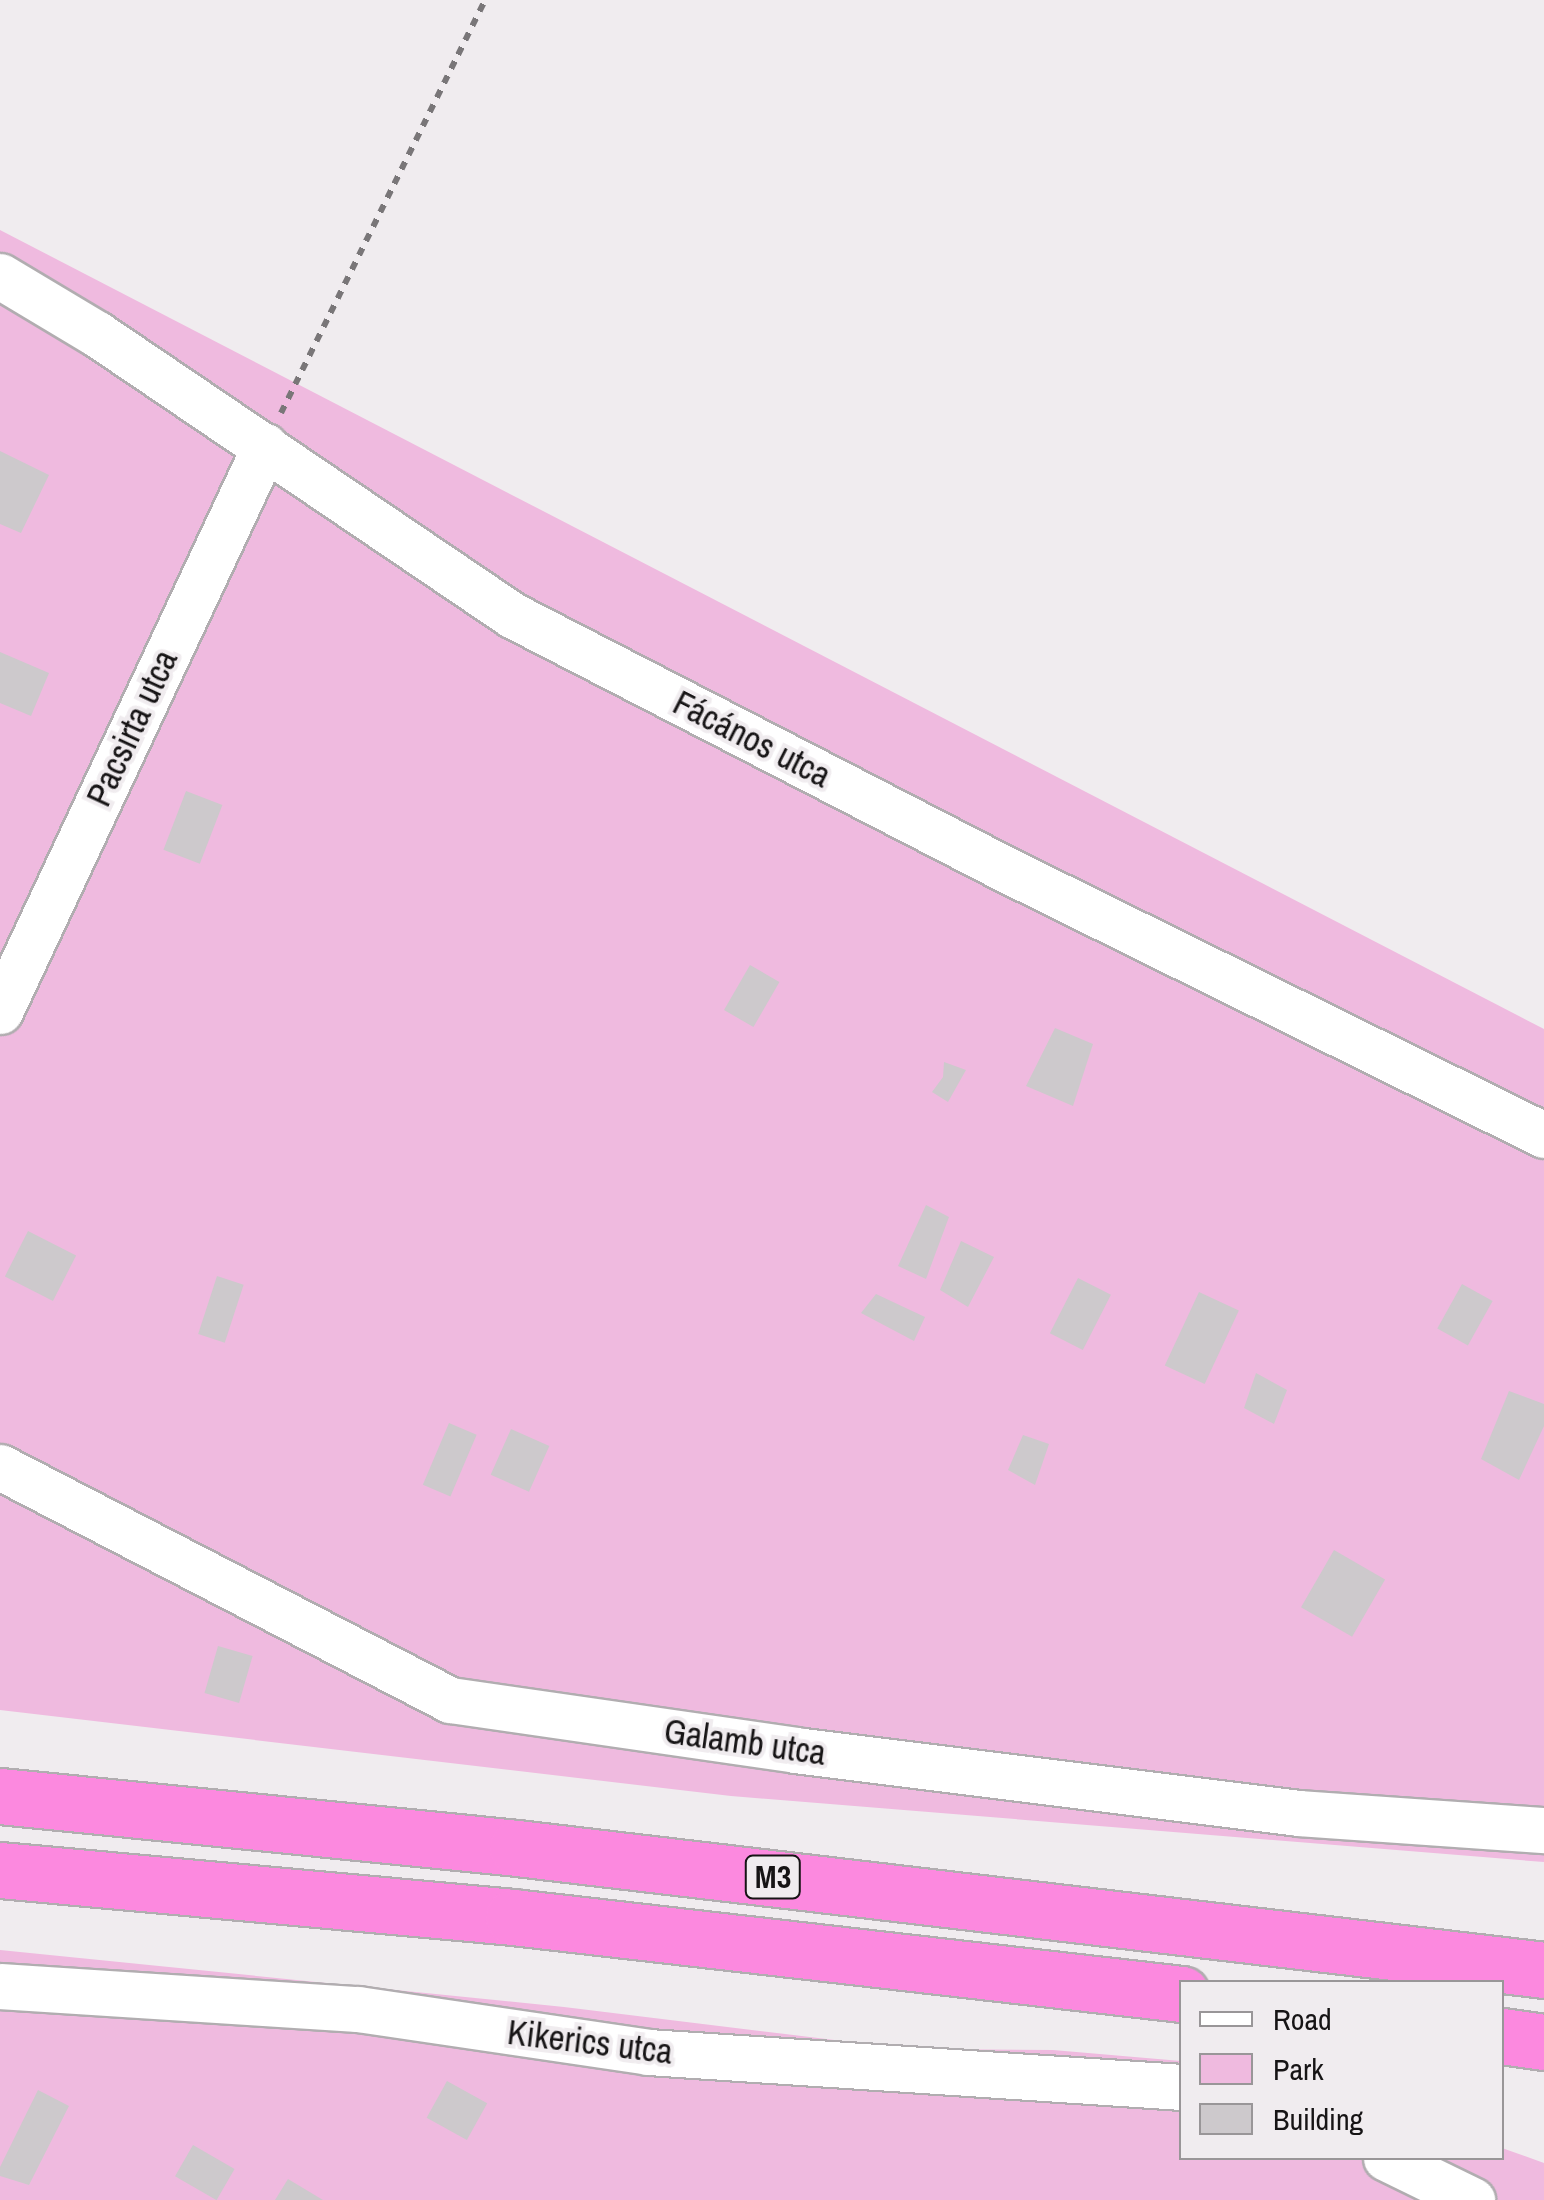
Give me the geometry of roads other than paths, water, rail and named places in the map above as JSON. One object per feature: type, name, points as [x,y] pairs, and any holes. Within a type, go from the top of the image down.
[{"type":"highway","name":"M3","points":[[0,1796],[517,1848],[1544,1970]]},
{"type":"highway","name":"M3","points":[[0,1870],[532,1920],[1179,1994]]},
{"type":"highway","points":[[1504,2036],[1544,2042]]},
{"type":"street","name":"Fácános utca","points":[[0,276],[265,446],[512,615],[1005,869],[1544,1134]]},
{"type":"street","name":"Pacsirta utca","points":[[0,1012],[265,446]]},
{"type":"street","name":"Galamb utca","points":[[0,1468],[450,1700],[795,1750],[1279,1811],[1544,1830]]},
{"type":"street","name":"Kikerics utca","points":[[0,1986],[358,2009],[648,2052],[1179,2087]]},
{"type":"street","points":[[1390,2160],[1472,2200]]}]
